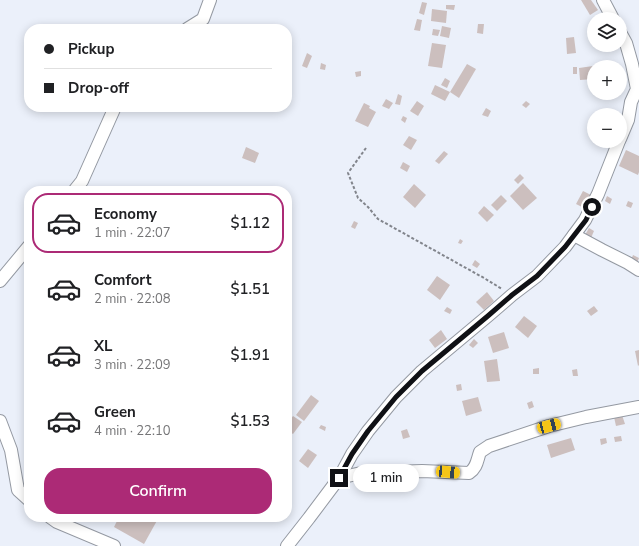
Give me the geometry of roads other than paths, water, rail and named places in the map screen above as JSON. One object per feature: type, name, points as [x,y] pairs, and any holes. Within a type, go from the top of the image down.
[{"type":"street","points":[[194,24],[203,19],[210,0]]},
{"type":"street","points":[[602,0],[609,12]]},
{"type":"street","points":[[627,46],[638,87],[631,102],[633,122],[627,130]]},
{"type":"street","points":[[78,186],[82,181],[113,112]]},
{"type":"street","points":[[287,546],[339,478],[352,454],[368,431],[396,397],[422,371],[512,295],[537,276],[565,247],[586,220],[617,148]]},
{"type":"street","points":[[574,235],[639,270]]},
{"type":"street","points":[[0,282],[24,252]]},
{"type":"street","points":[[339,478],[361,473],[422,471],[469,473],[472,472],[476,466],[482,449],[489,446],[556,424],[639,407]]},
{"type":"street","points":[[0,421],[11,450],[18,490],[24,495]]},
{"type":"street","points":[[57,522],[114,546]]}]
